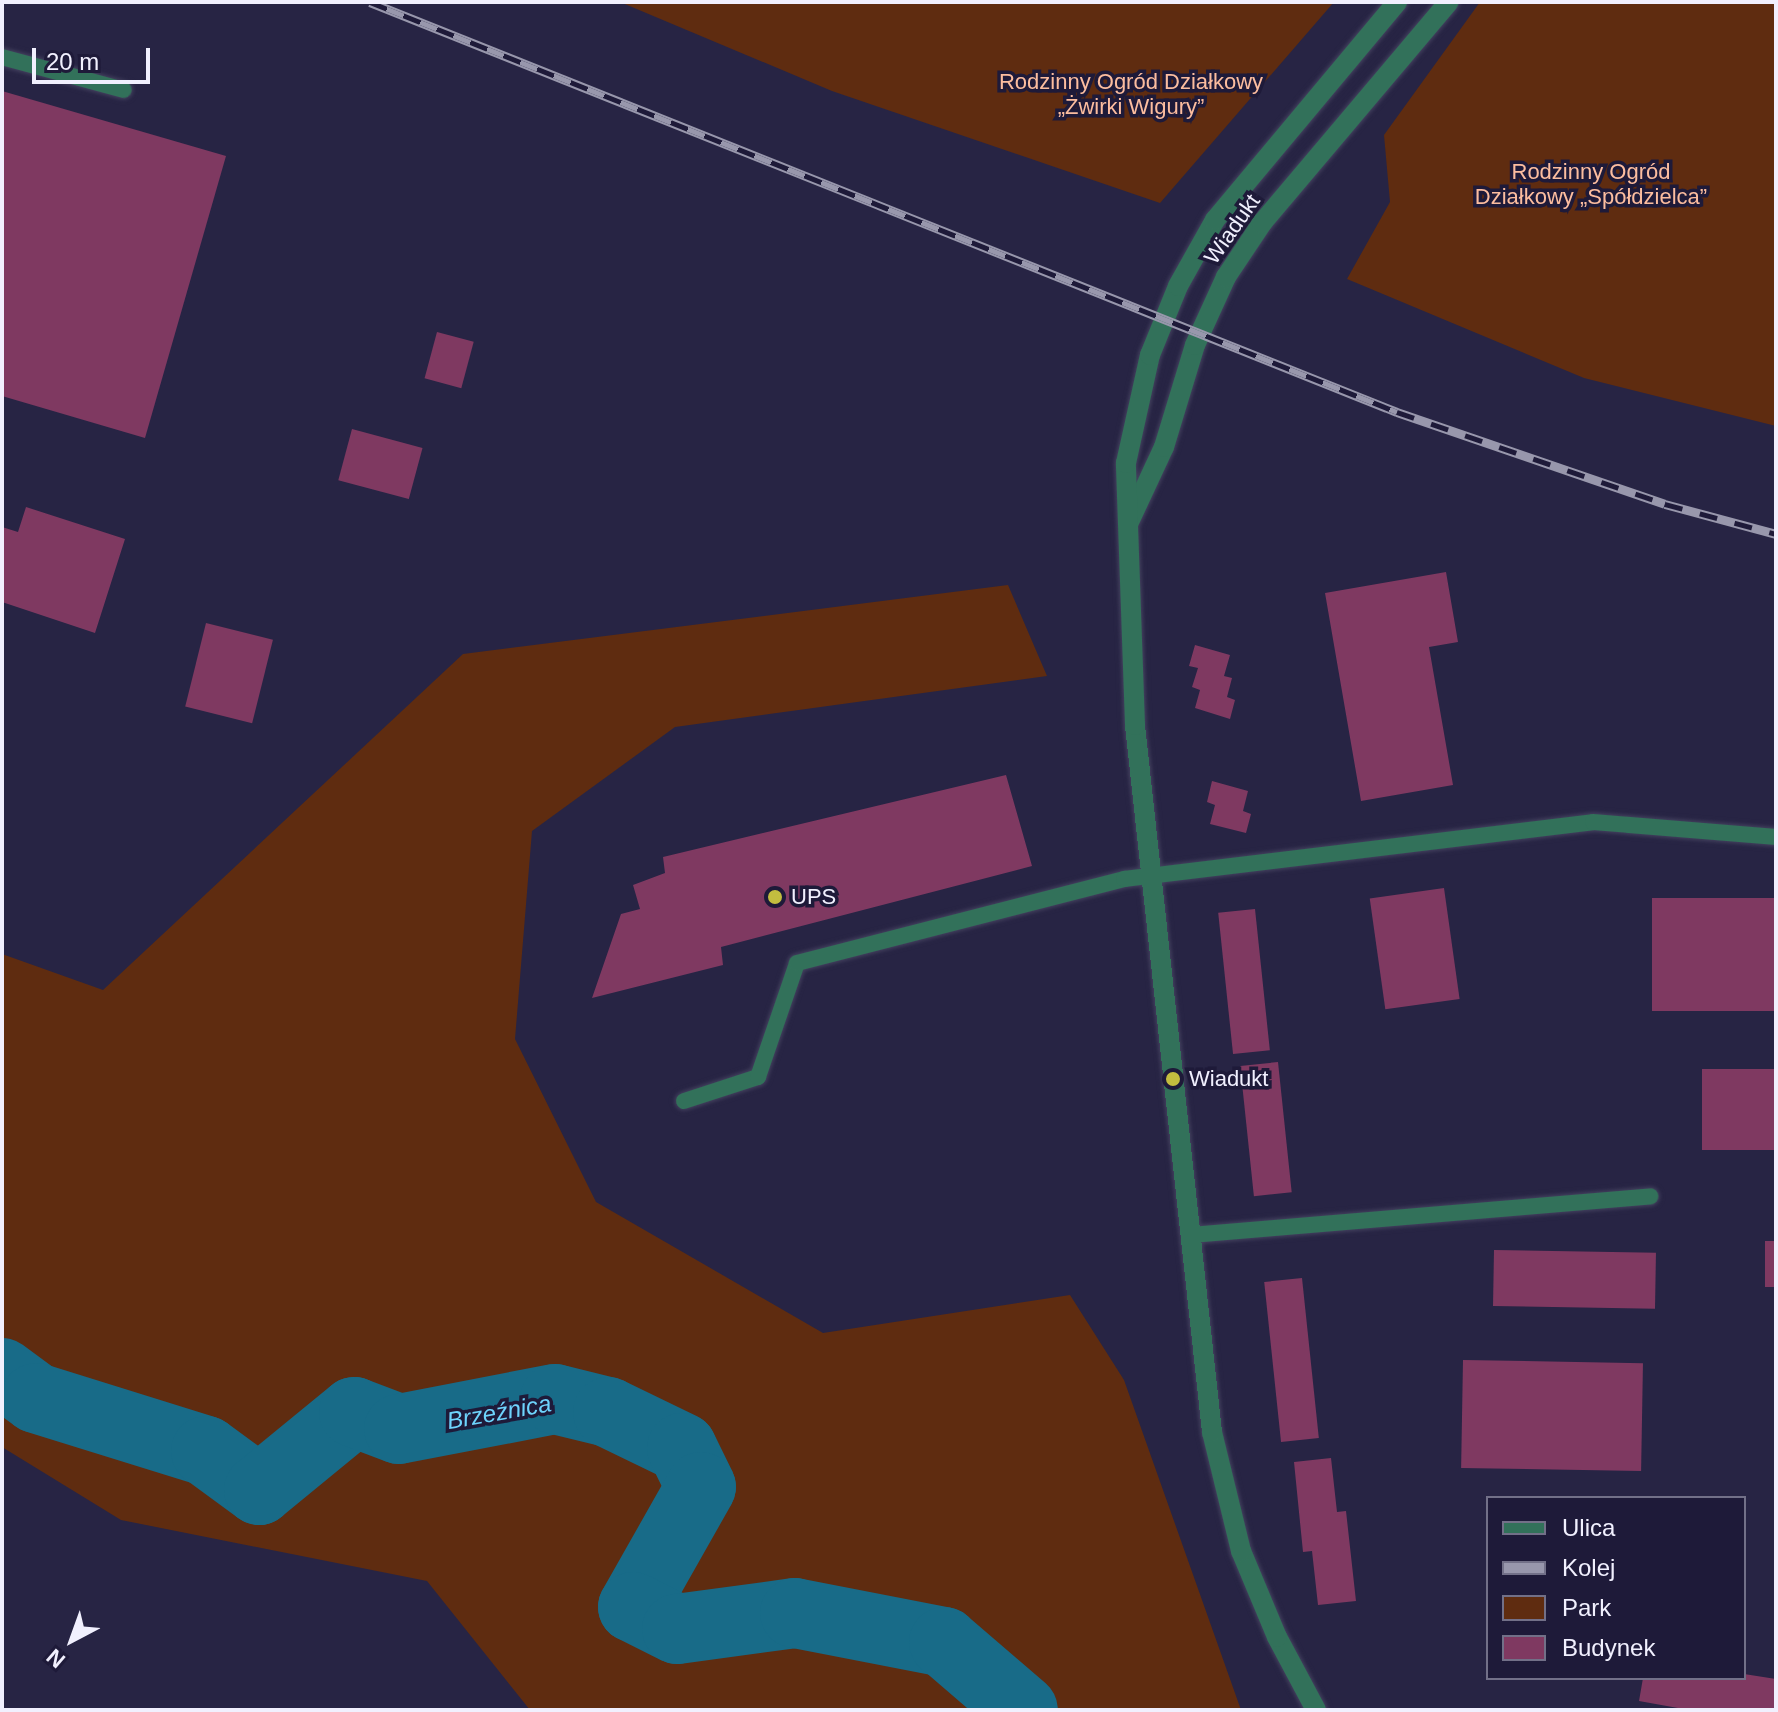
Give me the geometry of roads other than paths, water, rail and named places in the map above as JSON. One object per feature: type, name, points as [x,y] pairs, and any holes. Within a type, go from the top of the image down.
[{"type":"street","name":"Wiadukt","points":[[1316,1710],[1277,1637],[1229,1513],[1212,1432],[1135,725],[1126,463],[1134,411],[1178,286],[1246,179],[1397,2]]},
{"type":"street","name":"Wiadukt","points":[[1127,525],[1164,447],[1195,345],[1226,277],[1262,223],[1449,2]]},
{"type":"lane","points":[[2,57],[124,90]]},
{"type":"lane","points":[[684,1101],[758,1077],[797,963],[1152,876],[1593,822],[1776,837]]},
{"type":"lane","points":[[1190,1235],[1650,1196]]},
{"type":"waterway","name":"Brzeźnica","points":[[2,1373],[36,1398],[206,1451],[259,1490],[354,1412],[399,1429],[555,1399],[608,1412],[682,1448],[701,1487],[633,1607],[677,1629],[795,1613],[944,1642],[1023,1710]]},
{"type":"railway","points":[[370,2],[1397,412],[1665,504],[1776,534]]},
{"type":"place","name":"UPS","points":[[775,897]]},
{"type":"place","name":"Wiadukt","points":[[1173,1079]]},
{"type":"park label","name":"Rodzinny Ogród Działkowy „Żwirki Wigury”","points":[[1131,94]]},
{"type":"park label","name":"Rodzinny Ogród Działkowy „Spółdzielca”","points":[[1591,184]]}]
